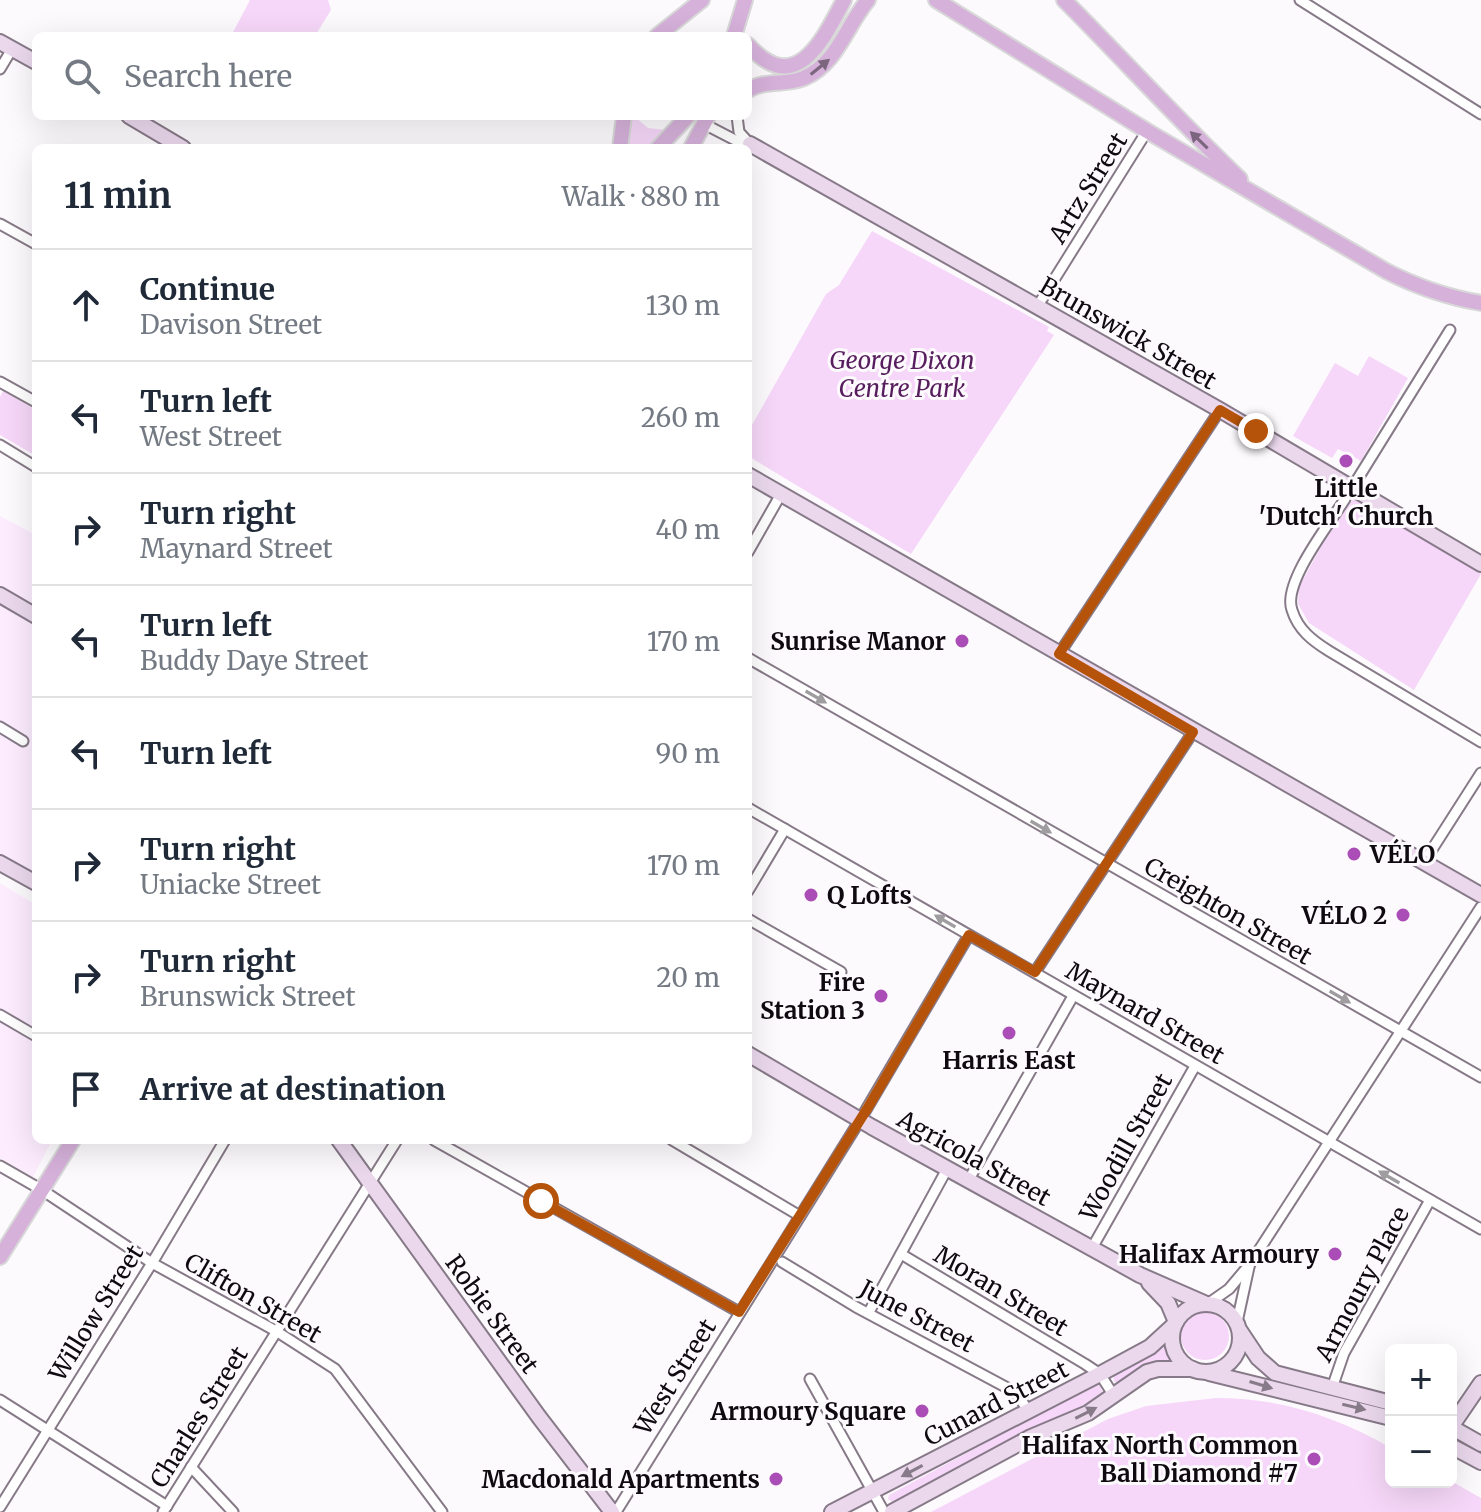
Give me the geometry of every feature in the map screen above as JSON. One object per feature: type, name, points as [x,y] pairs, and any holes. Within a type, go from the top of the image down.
[{"type":"main road","points":[[662,32],[702,0]]},
{"type":"main road","points":[[752,49],[763,60],[775,65],[788,66],[801,62],[822,42],[844,0]]},
{"type":"main road","points":[[752,88],[767,82],[800,80],[818,71],[831,58],[868,0]]},
{"type":"main road","points":[[936,0],[1147,131],[1413,285],[1446,297],[1481,303]]},
{"type":"main road","points":[[1064,0],[1186,128],[1254,194]]},
{"type":"main road","points":[[735,32],[743,7]]},
{"type":"main road","points":[[743,7],[744,32]]},
{"type":"main road","points":[[6,45],[32,60]]},
{"type":"main road","points":[[136,120],[176,144]]},
{"type":"main road","points":[[620,144],[624,120]]},
{"type":"main road","points":[[662,144],[685,120]]},
{"type":"main road","points":[[694,144],[707,124]]},
{"type":"main road","name":"Brunswick Street","points":[[752,145],[1220,410],[1349,494],[1481,564]]},
{"type":"main road","points":[[752,477],[1481,895]]},
{"type":"main road","points":[[0,595],[32,614]]},
{"type":"main road","points":[[0,863],[32,881]]},
{"type":"main road","name":"Agricola Street","points":[[752,1056],[968,1181],[1140,1275],[1207,1303]]},
{"type":"main road","points":[[0,1257],[71,1144]]},
{"type":"main road","name":"Robie Street","points":[[342,1144],[539,1417],[614,1512]]},
{"type":"main road","name":"Agricola Street","points":[[1140,1275],[1168,1303],[1175,1323]]},
{"type":"main road","points":[[1239,1326],[1239,1348],[1230,1363],[1215,1371],[1200,1371],[1185,1365],[1174,1351],[1175,1323],[1193,1306],[1207,1303],[1220,1306],[1239,1326],[1258,1358],[1275,1373],[1385,1401]]},
{"type":"main road","name":"Cunard Street","points":[[832,1512],[1150,1347],[1175,1323]]},
{"type":"main road","name":"Cunard Street","points":[[892,1512],[1031,1437],[1088,1413],[1134,1379],[1158,1369],[1200,1371],[1385,1417]]},
{"type":"main road","points":[[1457,1418],[1481,1383]]},
{"type":"main road","points":[[1457,1430],[1481,1444]]},
{"type":"main road","points":[[1457,1449],[1481,1462]]},
{"type":"street","points":[[1300,0],[1481,114]]},
{"type":"street","points":[[0,69],[6,45]]},
{"type":"street","points":[[738,120],[739,132],[750,144]]},
{"type":"street","name":"Brunswick Street","points":[[707,124],[737,141],[750,144]]},
{"type":"street","name":"Artz Street","points":[[1037,307],[1147,131]]},
{"type":"street","points":[[0,224],[32,242]]},
{"type":"street","points":[[1450,330],[1302,566],[1291,592],[1290,608],[1309,638],[1481,742]]},
{"type":"street","points":[[0,382],[32,400]]},
{"type":"street","points":[[1059,654],[1220,410]]},
{"type":"street","points":[[0,445],[32,465]]},
{"type":"street","points":[[752,545],[781,494]]},
{"type":"street","name":"Creighton Street","points":[[752,660],[1481,1077]]},
{"type":"street","points":[[0,727],[23,741]]},
{"type":"street","points":[[1035,972],[1193,732]]},
{"type":"street","points":[[1424,862],[1481,773]]},
{"type":"street","name":"Maynard Street","points":[[752,810],[1481,1229]]},
{"type":"street","points":[[752,884],[785,829]]},
{"type":"street","points":[[1207,1303],[1229,1289],[1250,1264],[1481,907]]},
{"type":"street","points":[[752,921],[841,972]]},
{"type":"street","name":"West Street","points":[[614,1512],[860,1120],[969,935]]},
{"type":"street","points":[[968,1181],[1073,996]]},
{"type":"street","points":[[0,1015],[32,1034]]},
{"type":"street","name":"Woodill Street","points":[[1092,1248],[1195,1066]]},
{"type":"street","name":"Willow Street","points":[[0,1507],[223,1144]]},
{"type":"street","name":"Charles Street","points":[[165,1509],[394,1144]]},
{"type":"street","points":[[441,1144],[739,1312]]},
{"type":"street","points":[[679,1144],[800,1216]]},
{"type":"street","name":"Clifton Street","points":[[0,1166],[152,1263],[276,1331],[335,1369],[442,1512]]},
{"type":"street","points":[[869,1312],[947,1169]]},
{"type":"street","name":"Armoury Place","points":[[1332,1388],[1344,1353],[1430,1200]]},
{"type":"street","name":"Moran Street","points":[[901,1254],[1100,1374],[1114,1396]]},
{"type":"street","name":"June Street","points":[[782,1262],[1015,1392],[1028,1410]]},
{"type":"street","points":[[1239,1326],[1250,1264]]},
{"type":"street","points":[[810,1379],[884,1512]]},
{"type":"street","points":[[0,1400],[165,1509]]},
{"type":"street","points":[[191,1467],[233,1512]]},
{"type":"shaded area","points":[[0,516],[32,533],[32,882],[0,863]]},
{"type":"shaded area","points":[[0,883],[32,903],[32,1144],[50,1144],[33,1177],[0,1158]]},
{"type":"green space","points":[[250,0],[328,0],[331,10],[317,32],[233,32]]},
{"type":"green space","points":[[628,120],[639,120],[648,128],[666,130],[654,144],[626,144]]},
{"type":"green space","name":"George Dixon Centre Park","points":[[872,231],[1049,327],[1047,331],[1054,335],[911,554],[752,458],[752,425],[826,294],[839,285]]},
{"type":"green space","points":[[1369,356],[1408,378],[1361,461],[1338,449],[1332,458],[1293,436],[1335,363],[1358,376]]},
{"type":"green space","points":[[3,391],[32,408],[32,454],[0,435],[0,397]]},
{"type":"green space","points":[[1354,498],[1481,574],[1414,690],[1309,623],[1298,604],[1299,587],[1322,545]]},
{"type":"green space","points":[[1205,1312],[1214,1313],[1222,1319],[1228,1327],[1228,1345],[1222,1353],[1214,1359],[1205,1360],[1196,1359],[1188,1353],[1182,1345],[1181,1336],[1182,1327],[1188,1319],[1196,1313]]},
{"type":"green space","points":[[1167,1341],[1175,1363],[1146,1367],[1121,1382],[1114,1382],[1113,1373]]},
{"type":"green space","points":[[1098,1382],[1103,1393],[1097,1401],[1025,1432],[894,1503],[888,1499],[889,1495]]},
{"type":"green space","points":[[1216,1398],[1262,1401],[1306,1411],[1385,1445],[1385,1488],[1457,1488],[1457,1484],[1481,1498],[1481,1512],[931,1512],[1108,1419],[1146,1406]]},
{"type":"place","name":"Little 'Dutch' Church","points":[[1346,461]]},
{"type":"place","name":"Sunrise Manor","points":[[962,641]]},
{"type":"place","name":"VÉLO","points":[[1354,854]]},
{"type":"place","name":"Q Lofts","points":[[811,895]]},
{"type":"place","name":"VÉLO 2","points":[[1403,915]]},
{"type":"place","name":"Fire Station 3","points":[[881,996]]},
{"type":"place","name":"Harris East","points":[[1009,1033]]},
{"type":"place","name":"Halifax Armoury","points":[[1335,1254]]},
{"type":"place","name":"Armoury Square","points":[[922,1411]]},
{"type":"place","name":"Halifax North Common Ball Diamond #7","points":[[1314,1459]]},
{"type":"place","name":"Macdonald Apartments","points":[[776,1479]]},
{"type":"route","points":[[541,1201],[739,1312],[867,1109],[969,935],[1035,972],[1193,732],[1059,654],[1220,410],[1256,431]]}]
